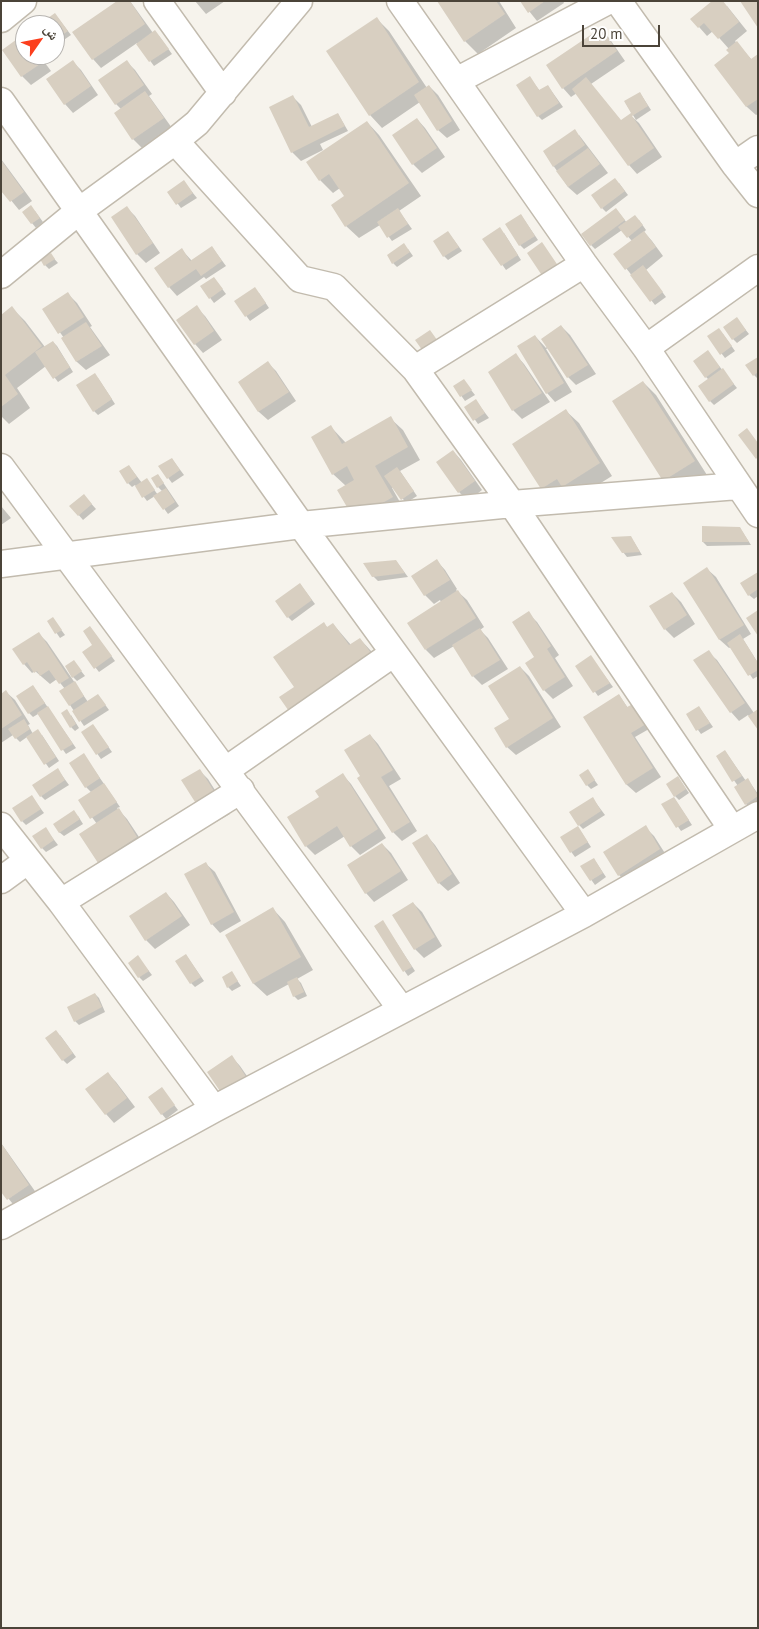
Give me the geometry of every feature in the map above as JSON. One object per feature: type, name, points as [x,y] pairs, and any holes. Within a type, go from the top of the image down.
[{"type":"street","points":[[1,19],[23,1]]},
{"type":"street","points":[[157,1],[223,93]]},
{"type":"street","points":[[1,275],[79,211],[198,123],[299,1]]},
{"type":"street","points":[[400,1],[584,264],[646,348],[758,514]]},
{"type":"street","points":[[456,81],[608,1]]},
{"type":"street","points":[[618,1],[735,165],[758,194]]},
{"type":"street","points":[[1,101],[301,525],[584,914]]},
{"type":"street","points":[[174,141],[300,279],[334,287],[415,369],[512,504],[732,829]]},
{"type":"street","points":[[735,165],[758,149]]},
{"type":"street","points":[[415,369],[584,264]]},
{"type":"street","points":[[646,348],[758,268]]},
{"type":"street","points":[[1,468],[68,556],[402,1010]]},
{"type":"street","points":[[1,564],[301,525],[512,504],[738,486]]},
{"type":"street","points":[[61,902],[233,780],[394,653]]},
{"type":"street","points":[[1,1226],[214,1109],[584,914],[758,815]]},
{"type":"street","points":[[1,826],[61,902],[214,1109]]},
{"type":"street","points":[[1,880],[28,861]]},
{"type":"building","points":[[117,1],[130,1],[145,24],[92,60],[72,32]]},
{"type":"building","points":[[437,1],[496,1],[505,14],[464,42]]},
{"type":"building","points":[[520,1],[545,1],[528,13]]},
{"type":"building","points":[[712,1],[723,1],[739,22],[718,39],[704,23],[698,28],[690,19]]},
{"type":"building","points":[[740,1],[758,1],[758,28]]},
{"type":"building","points":[[377,17],[419,82],[369,116],[326,51]]},
{"type":"building","points":[[601,28],[617,51],[562,89],[546,65]]},
{"type":"building","points":[[155,30],[169,49],[149,62],[136,44]]},
{"type":"building","points":[[15,41],[15,65],[39,65],[21,77],[2,50]]},
{"type":"building","points":[[737,41],[751,59],[758,54],[758,99],[746,107],[714,65],[729,53],[726,50]]},
{"type":"building","points":[[73,60],[91,86],[64,105],[46,79]]},
{"type":"building","points":[[127,60],[144,85],[115,105],[98,80]]},
{"type":"building","points":[[530,76],[539,90],[548,85],[559,103],[537,117],[516,85]]},
{"type":"building","points":[[586,77],[621,120],[631,113],[624,101],[640,92],[648,106],[632,116],[654,148],[628,166],[572,89]]},
{"type":"building","points":[[429,85],[452,121],[437,131],[414,95]]},
{"type":"building","points":[[145,91],[164,118],[132,140],[114,113]]},
{"type":"building","points":[[293,95],[309,127],[338,113],[345,126],[291,153],[269,107]]},
{"type":"building","points":[[417,118],[437,148],[412,165],[392,135]]},
{"type":"building","points":[[367,121],[409,183],[345,227],[331,205],[344,196],[329,174],[319,181],[306,162]]},
{"type":"building","points":[[575,129],[585,145],[553,167],[543,151]]},
{"type":"building","points":[[588,148],[600,164],[568,187],[556,171]]},
{"type":"building","points":[[1,160],[24,192],[10,202],[1,191]]},
{"type":"building","points":[[615,178],[625,191],[601,209],[591,195]]},
{"type":"building","points":[[184,180],[193,193],[176,205],[167,192]]},
{"type":"building","points":[[31,205],[40,218],[31,224],[22,212]]},
{"type":"building","points":[[127,206],[153,243],[136,255],[111,217]]},
{"type":"building","points":[[398,208],[408,224],[387,238],[377,222]]},
{"type":"building","points":[[616,208],[625,220],[590,246],[581,234]]},
{"type":"building","points":[[521,214],[535,236],[519,246],[505,224]]},
{"type":"building","points":[[635,215],[643,225],[627,238],[618,227]]},
{"type":"building","points":[[500,227],[518,255],[501,266],[482,239]]},
{"type":"building","points":[[448,231],[459,247],[443,257],[433,241]]},
{"type":"building","points":[[644,231],[656,247],[625,270],[613,254]]},
{"type":"building","points":[[542,242],[563,273],[547,283],[527,253]]},
{"type":"building","points":[[404,243],[410,252],[392,264],[387,255]]},
{"type":"building","points":[[212,246],[222,261],[201,276],[196,269],[168,288],[154,268],[182,248],[190,261]]},
{"type":"building","points":[[51,253],[55,259],[44,266],[40,259]]},
{"type":"building","points":[[643,265],[663,292],[650,302],[630,275]]},
{"type":"building","points":[[214,277],[223,289],[209,299],[200,286]]},
{"type":"building","points":[[255,287],[266,303],[245,317],[234,301]]},
{"type":"building","points":[[68,292],[84,317],[58,334],[42,309]]},
{"type":"building","points":[[197,305],[214,331],[194,345],[176,320]]},
{"type":"building","points":[[12,306],[42,346],[5,375],[18,394],[1,407],[1,315]]},
{"type":"building","points":[[737,317],[746,330],[732,340],[723,327]]},
{"type":"building","points":[[86,322],[102,346],[76,362],[61,338]]},
{"type":"building","points":[[561,325],[588,365],[567,378],[541,339]]},
{"type":"building","points":[[719,328],[732,346],[720,355],[707,336]]},
{"type":"building","points":[[430,330],[440,344],[425,354],[415,340]]},
{"type":"building","points":[[535,335],[564,383],[546,394],[517,346]]},
{"type":"building","points":[[53,341],[70,367],[53,379],[35,352]]},
{"type":"building","points":[[708,350],[720,367],[705,378],[693,361]]},
{"type":"building","points":[[516,353],[542,393],[512,411],[488,372]]},
{"type":"building","points":[[758,357],[758,372],[753,376],[745,365]]},
{"type":"building","points":[[268,361],[289,392],[258,412],[238,382]]},
{"type":"building","points":[[723,368],[734,384],[709,402],[698,386]]},
{"type":"building","points":[[95,373],[112,399],[93,412],[76,385]]},
{"type":"building","points":[[464,379],[472,390],[460,397],[453,386]]},
{"type":"building","points":[[643,381],[695,461],[663,481],[612,401]]},
{"type":"building","points":[[476,399],[485,413],[473,421],[464,407]]},
{"type":"building","points":[[566,409],[600,463],[562,487],[557,479],[541,489],[512,444]]},
{"type":"building","points":[[391,416],[408,447],[375,466],[393,497],[354,519],[337,490],[354,480],[347,466],[332,475],[311,437],[331,425],[342,444]]},
{"type":"building","points":[[747,428],[758,443],[758,457],[756,459],[738,435]]},
{"type":"building","points":[[453,450],[475,481],[458,493],[436,462]]},
{"type":"building","points":[[172,458],[180,470],[167,479],[158,466]]},
{"type":"building","points":[[129,465],[137,477],[127,484],[119,471]]},
{"type":"building","points":[[397,467],[414,491],[401,500],[384,476]]},
{"type":"building","points":[[158,474],[164,483],[157,488],[151,478]]},
{"type":"building","points":[[147,478],[155,490],[142,498],[135,486]]},
{"type":"building","points":[[166,488],[175,502],[163,510],[153,496]]},
{"type":"building","points":[[84,494],[92,504],[78,516],[69,506]]},
{"type":"building","points":[[702,526],[740,527],[749,542],[702,542]]},
{"type":"building","points":[[631,536],[640,552],[622,553],[611,537]]},
{"type":"building","points":[[437,559],[450,580],[424,596],[411,576]]},
{"type":"building","points":[[396,560],[405,573],[372,577],[363,563]]},
{"type":"building","points":[[707,567],[744,625],[719,640],[683,583]]},
{"type":"building","points":[[758,572],[758,589],[748,596],[740,583]]},
{"type":"building","points":[[300,583],[312,600],[287,618],[275,601]]},
{"type":"building","points":[[458,590],[476,618],[425,650],[407,623]]},
{"type":"building","points":[[672,592],[687,615],[664,630],[649,606]]},
{"type":"building","points":[[758,610],[758,636],[746,618]]},
{"type":"building","points":[[529,611],[551,646],[547,649],[565,677],[543,691],[525,663],[534,657],[512,622]]},
{"type":"building","points":[[53,617],[62,630],[55,634],[47,621]]},
{"type":"building","points":[[324,622],[327,627],[333,623],[349,645],[360,638],[376,660],[293,717],[279,697],[294,687],[273,657]]},
{"type":"building","points":[[90,626],[112,656],[94,669],[82,652],[92,645],[83,631]]},
{"type":"building","points":[[480,628],[500,660],[472,677],[452,645]]},
{"type":"building","points":[[39,632],[69,678],[59,684],[49,670],[40,676],[37,671],[34,673],[27,662],[23,665],[12,649]]},
{"type":"building","points":[[740,634],[758,663],[758,670],[748,676],[727,643]]},
{"type":"building","points":[[709,650],[745,703],[730,713],[693,660]]},
{"type":"building","points":[[591,655],[610,683],[593,693],[575,666]]},
{"type":"building","points":[[74,660],[82,671],[72,678],[65,666]]},
{"type":"building","points":[[520,666],[553,718],[506,748],[494,728],[509,719],[488,686]]},
{"type":"building","points":[[75,681],[84,696],[69,706],[59,691]]},
{"type":"building","points":[[33,685],[45,703],[28,714],[16,696]]},
{"type":"building","points":[[6,690],[22,715],[1,729],[1,694]]},
{"type":"building","points":[[98,694],[106,705],[79,722],[72,711]]},
{"type":"building","points":[[619,694],[627,707],[633,704],[646,724],[631,733],[653,768],[626,785],[583,717]]},
{"type":"building","points":[[48,706],[73,744],[61,751],[37,713]]},
{"type":"building","points":[[699,706],[710,723],[696,731],[686,714]]},
{"type":"building","points":[[67,709],[76,724],[70,728],[61,713]]},
{"type":"building","points":[[758,709],[758,730],[748,716]]},
{"type":"building","points":[[24,719],[30,729],[15,739],[8,729]]},
{"type":"building","points":[[93,724],[109,747],[96,755],[81,732]]},
{"type":"building","points":[[38,729],[56,757],[44,765],[26,737]]},
{"type":"building","points":[[370,734],[393,770],[381,777],[410,822],[392,833],[357,778],[360,776],[344,750]]},
{"type":"building","points":[[725,750],[742,776],[732,782],[716,756]]},
{"type":"building","points":[[84,753],[100,778],[85,788],[69,763]]},
{"type":"building","points":[[58,768],[65,780],[40,797],[32,785]]},
{"type":"building","points":[[200,769],[222,804],[204,816],[181,780]]},
{"type":"building","points":[[588,769],[595,780],[586,786],[579,775]]},
{"type":"building","points":[[343,773],[378,829],[350,847],[337,826],[305,847],[287,817],[319,797],[315,791]]},
{"type":"building","points":[[678,776],[686,789],[674,797],[666,784]]},
{"type":"building","points":[[748,778],[758,796],[745,805],[734,787]]},
{"type":"building","points":[[104,783],[117,802],[90,819],[78,800]]},
{"type":"building","points":[[32,795],[41,809],[21,822],[12,808]]},
{"type":"building","points":[[593,797],[601,811],[578,826],[569,812]]},
{"type":"building","points":[[674,797],[689,820],[676,828],[661,804]]},
{"type":"building","points":[[119,808],[137,837],[98,863],[79,834]]},
{"type":"building","points":[[74,810],[80,819],[59,833],[53,824]]},
{"type":"building","points":[[646,825],[660,849],[618,876],[603,852]]},
{"type":"building","points":[[578,826],[588,842],[570,853],[560,837]]},
{"type":"building","points":[[46,827],[54,840],[41,849],[32,836]]},
{"type":"building","points":[[427,834],[452,874],[438,884],[412,843]]},
{"type":"building","points":[[382,843],[401,871],[365,894],[347,865]]},
{"type":"building","points":[[594,858],[603,873],[590,881],[580,866]]},
{"type":"building","points":[[206,862],[234,912],[211,925],[184,874]]},
{"type":"building","points":[[166,892],[182,916],[145,941],[129,916]]},
{"type":"building","points":[[413,902],[435,937],[414,950],[392,915]]},
{"type":"building","points":[[273,907],[301,957],[253,984],[225,935]]},
{"type":"building","points":[[383,920],[412,967],[403,972],[374,926]]},
{"type":"building","points":[[186,954],[201,977],[190,984],[175,961]]},
{"type":"building","points":[[138,955],[149,971],[138,978],[128,963]]},
{"type":"building","points":[[232,971],[238,981],[227,988],[222,977]]},
{"type":"building","points":[[297,977],[304,992],[293,997],[287,982]]},
{"type":"building","points":[[95,993],[102,1007],[74,1022],[67,1007]]},
{"type":"building","points":[[56,1030],[73,1053],[62,1061],[45,1038]]},
{"type":"building","points":[[232,1055],[248,1080],[224,1097],[207,1072]]},
{"type":"building","points":[[108,1072],[127,1098],[105,1115],[85,1089]]},
{"type":"building","points":[[162,1087],[175,1105],[161,1115],[148,1097]]},
{"type":"building","points":[[1,1143],[29,1185],[7,1200],[1,1192]]}]
